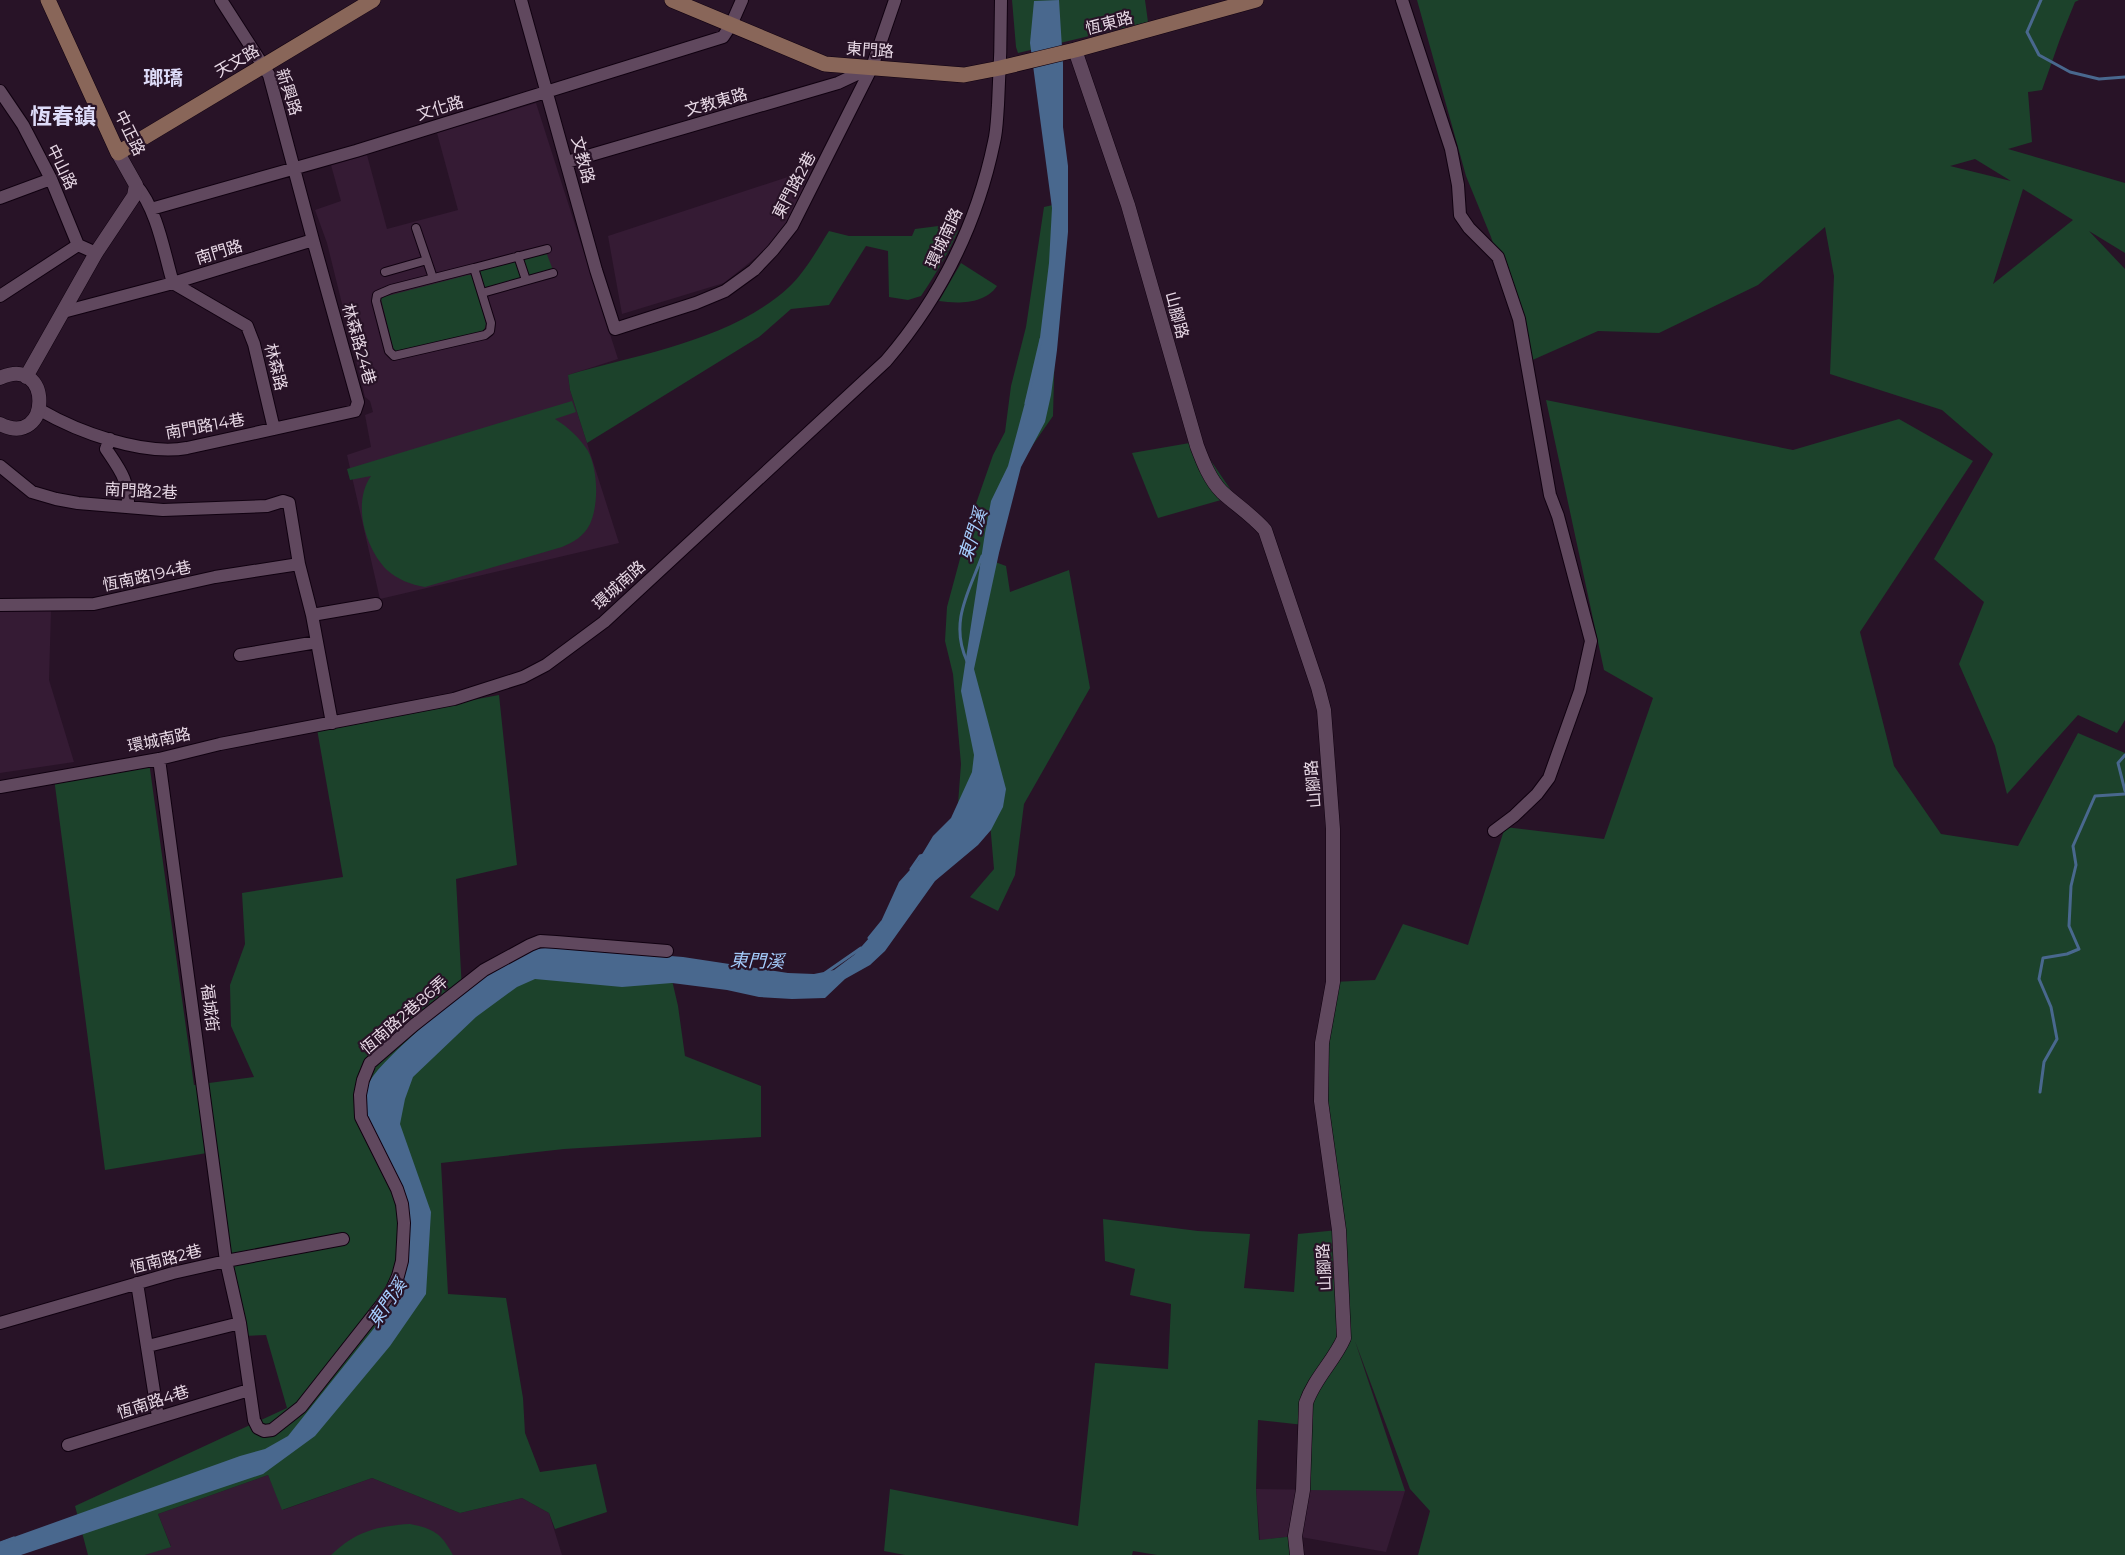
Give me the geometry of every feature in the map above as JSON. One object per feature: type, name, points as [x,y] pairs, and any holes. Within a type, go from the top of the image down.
[{"type":"main road","name":"中正路","points":[[48,0],[118,153]]},
{"type":"main road","name":"天文路","points":[[118,153],[373,0]]},
{"type":"main road","name":"東門路","points":[[672,0],[825,64],[964,75],[1071,51]]},
{"type":"main road","name":"恆東路","points":[[1071,51],[1256,0]]},
{"type":"street","name":"新興路","points":[[221,0],[269,75],[295,170]]},
{"type":"street","name":"文教路","points":[[521,0],[596,270],[615,328]]},
{"type":"street","points":[[731,25],[742,0]]},
{"type":"street","name":"東門路2巷","points":[[615,328],[696,303],[725,291],[754,270],[792,226],[872,67],[895,0]]},
{"type":"street","name":"環城南路","points":[[0,787],[159,759],[220,744],[454,699],[510,682],[546,665],[604,622],[886,361],[908,335],[946,276],[976,208],[995,140],[1000,68],[1001,0]]},
{"type":"street","points":[[1402,0],[1451,149],[1458,185],[1460,215],[1469,228],[1498,257],[1519,319],[1550,495],[1558,516],[1591,641],[1580,691],[1549,778],[1537,794],[1494,831]]},
{"type":"street","name":"文化路","points":[[151,209],[295,170],[723,37],[731,25]]},
{"type":"street","name":"山腳路","points":[[1071,51],[1128,205],[1205,467],[1221,491],[1258,522],[1264,530],[1324,710],[1333,829],[1334,930],[1333,982],[1322,1042],[1321,1101],[1339,1230],[1344,1338],[1338,1353],[1309,1392],[1306,1402],[1303,1490],[1295,1536],[1297,1555]]},
{"type":"street","name":"文教東路","points":[[567,162],[829,86],[872,67]]},
{"type":"street","name":"中山路","points":[[0,90],[23,125],[51,179],[78,245]]},
{"type":"street","name":"中正路","points":[[118,153],[151,209],[173,283]]},
{"type":"street","points":[[295,170],[314,240]]},
{"type":"street","points":[[0,198],[51,179]]},
{"type":"street","points":[[26,377],[96,253],[132,201],[136,185]]},
{"type":"street","points":[[416,228],[433,278]]},
{"type":"street","name":"南門路","points":[[63,312],[173,283],[314,240]]},
{"type":"street","name":"林森路24巷","points":[[274,429],[355,411],[358,402],[314,240]]},
{"type":"street","points":[[0,296],[78,245],[96,253]]},
{"type":"street","points":[[474,268],[490,323],[490,331],[485,335],[394,356],[390,351],[376,301],[377,295],[391,289],[547,249]]},
{"type":"street","points":[[518,256],[526,280]]},
{"type":"street","points":[[391,289],[384,270],[427,260]]},
{"type":"street","points":[[482,293],[554,273]]},
{"type":"street","name":"林森路","points":[[173,283],[247,326],[254,345],[274,429]]},
{"type":"street","points":[[0,378],[14,374],[26,377],[39,391],[41,397],[40,410],[33,420],[23,427],[11,428],[0,424]]},
{"type":"street","points":[[40,410],[84,431],[110,439],[106,449],[123,474],[128,507]]},
{"type":"street","name":"南門路14巷","points":[[110,439],[159,451],[174,450],[274,429]]},
{"type":"street","name":"南門路2巷","points":[[0,466],[23,487],[41,496],[78,503],[204,510],[267,506],[283,501],[289,503],[299,564]]},
{"type":"street","points":[[299,564],[312,615],[332,723]]},
{"type":"street","name":"恆南路194巷","points":[[0,605],[94,604],[215,578],[299,564]]},
{"type":"street","points":[[312,615],[376,604]]},
{"type":"street","points":[[240,655],[317,642]]},
{"type":"street","name":"福城街","points":[[159,759],[226,1261]]},
{"type":"street","name":"恆南路2巷86弄","points":[[226,1261],[240,1323],[254,1420],[258,1428],[264,1431],[272,1430],[301,1407],[390,1294],[398,1276],[402,1261],[404,1224],[402,1204],[397,1189],[361,1116],[360,1095],[370,1063],[484,970],[536,943],[556,942],[667,951]]},
{"type":"street","name":"恆南路2巷","points":[[0,1323],[137,1283],[226,1261],[343,1239]]},
{"type":"street","points":[[137,1283],[158,1417]]},
{"type":"street","points":[[148,1346],[240,1323]]},
{"type":"street","name":"恆南路4巷","points":[[68,1444],[249,1389]]},
{"type":"shaded area","points":[[536,103],[618,359],[568,375],[570,390],[619,543],[380,599],[347,455],[371,447],[365,415],[373,412],[370,401],[365,397],[327,243],[315,210],[341,201],[331,165],[367,155],[387,229],[458,210],[437,133]]},
{"type":"shaded area","points":[[812,169],[790,222],[764,251],[724,283],[622,314],[608,236]]},
{"type":"shaded area","points":[[0,610],[51,610],[49,680],[74,762],[0,773]]},
{"type":"shaded area","points":[[268,1475],[283,1510],[372,1478],[460,1513],[522,1498],[549,1513],[562,1555],[145,1555],[171,1546],[158,1514]]},
{"type":"shaded area","points":[[1256,1489],[1405,1491],[1386,1552],[1295,1536],[1260,1540]]},
{"type":"green space","points":[[1012,0],[1145,0],[1148,22],[1018,53]]},
{"type":"green space","points":[[1417,0],[2079,0],[2075,2],[2042,90],[2028,92],[2032,142],[2008,149],[2125,183],[2125,253],[2089,231],[2125,269],[2125,720],[2117,733],[2078,715],[2007,794],[1995,746],[1959,664],[1984,602],[1934,559],[1993,454],[1942,410],[1830,374],[1834,276],[1825,227],[1758,285],[1659,333],[1598,331],[1528,362],[1511,297],[1491,237],[1466,176]],"holes":[[[1975,159],[2011,181],[1950,166]],[[2023,189],[2073,220],[1993,284]]]},
{"type":"green space","points":[[1066,202],[1055,341],[1053,416],[1025,456],[982,557],[1006,566],[1010,592],[1069,570],[1090,688],[1024,804],[1015,875],[998,911],[970,897],[994,869],[989,811],[958,804],[961,764],[953,674],[945,641],[947,607],[971,518],[993,455],[1005,432],[1011,386],[1026,327],[1044,207]]},
{"type":"green space","points":[[954,224],[958,231],[954,240],[921,296],[908,300],[889,297],[888,251],[866,246],[829,305],[791,309],[759,337],[587,443],[570,390],[568,375],[684,343],[741,320],[766,305],[795,281],[829,231],[849,236],[912,236],[915,229]]},
{"type":"green space","points":[[546,252],[553,270],[527,277],[522,259]]},
{"type":"green space","points":[[516,260],[521,278],[485,289],[480,271]]},
{"type":"green space","points":[[961,263],[997,286],[986,296],[971,301],[939,301]]},
{"type":"green space","points":[[468,275],[475,278],[486,324],[484,331],[399,353],[394,352],[381,299]]},
{"type":"green space","points":[[1546,400],[1793,450],[1899,419],[1973,461],[1860,632],[1894,766],[1941,834],[2018,846],[2078,733],[2125,753],[2125,1555],[1418,1555],[1430,1511],[1410,1489],[1355,1341],[1405,1491],[1303,1490],[1304,1425],[1258,1420],[1256,1489],[1259,1540],[1295,1536],[1297,1555],[1157,1555],[1133,1551],[1132,1555],[905,1555],[884,1551],[890,1489],[1078,1526],[1095,1363],[1168,1369],[1171,1304],[1130,1295],[1135,1269],[1105,1261],[1103,1219],[1198,1231],[1250,1234],[1244,1288],[1294,1292],[1298,1234],[1338,1230],[1321,1101],[1333,982],[1375,980],[1403,924],[1468,945],[1505,827],[1604,839],[1653,698],[1604,670]]},
{"type":"green space","points":[[572,401],[576,412],[555,419],[569,429],[588,451],[594,468],[596,487],[595,507],[590,524],[575,541],[562,547],[425,587],[395,576],[379,561],[367,538],[362,512],[365,487],[371,476],[350,480],[347,469]]},
{"type":"green space","points":[[1201,441],[1209,458],[1235,496],[1158,518],[1132,453]]},
{"type":"green space","points":[[499,695],[517,865],[456,879],[463,1009],[502,977],[668,963],[678,1006],[685,1056],[761,1086],[761,1137],[564,1149],[441,1163],[448,1294],[506,1298],[523,1398],[525,1433],[540,1472],[596,1464],[607,1512],[555,1529],[549,1513],[522,1498],[460,1513],[372,1478],[282,1510],[268,1475],[158,1514],[171,1547],[145,1555],[88,1555],[75,1506],[287,1408],[266,1335],[242,1336],[213,1152],[105,1170],[54,778],[149,762],[194,1085],[254,1077],[231,1026],[230,985],[245,944],[242,893],[343,877],[317,729]]},
{"type":"green space","points":[[410,1524],[436,1533],[453,1555],[331,1555],[349,1541],[367,1532],[387,1526]]},
{"type":"water","points":[[1059,0],[1063,64],[1063,127],[1068,166],[1068,232],[1057,350],[1045,422],[1021,467],[999,553],[974,669],[1006,789],[1003,807],[991,830],[978,845],[935,881],[885,951],[870,965],[845,979],[825,998],[759,997],[727,990],[672,983],[622,987],[535,979],[517,987],[476,1017],[413,1077],[405,1099],[400,1124],[431,1212],[426,1294],[390,1346],[315,1436],[263,1474],[21,1555],[0,1555],[0,1542],[265,1449],[288,1436],[383,1317],[396,1296],[403,1274],[409,1226],[365,1113],[366,1093],[370,1081],[396,1052],[441,1010],[490,972],[523,952],[560,947],[683,957],[788,973],[814,974],[834,970],[854,955],[878,928],[899,882],[918,861],[933,836],[951,818],[972,772],[974,755],[961,691],[991,501],[1008,466],[1038,354],[1049,263],[1052,208],[1030,43],[1034,1]]},
{"type":"waterway","name":"東門溪","points":[[2041,0],[2027,32],[2039,55],[2070,72],[2099,79],[2125,77]]},
{"type":"waterway","name":"東門溪","points":[[1026,403],[1041,339]]},
{"type":"waterway","name":"東門溪","points":[[967,661],[962,647],[960,620],[982,556]]},
{"type":"waterway","points":[[2125,755],[2118,763],[2125,791]]},
{"type":"waterway","points":[[2040,1092],[2044,1062],[2057,1039],[2051,1007],[2039,979],[2043,958],[2067,954],[2079,949],[2069,926],[2071,886],[2076,865],[2073,846],[2095,796],[2125,794]]},
{"type":"waterway","name":"東門溪","points":[[911,869],[920,856],[924,855]]},
{"type":"waterway","name":"東門溪","points":[[869,938],[882,922]]},
{"type":"waterway","name":"東門溪","points":[[825,973],[861,948]]},
{"type":"waterway","name":"東門溪","points":[[0,1543],[14,1538]]},
{"type":"district","name":"瑯𤩝","points":[[163,78]]},
{"type":"district","name":"恆春鎮","points":[[63,116]]}]
